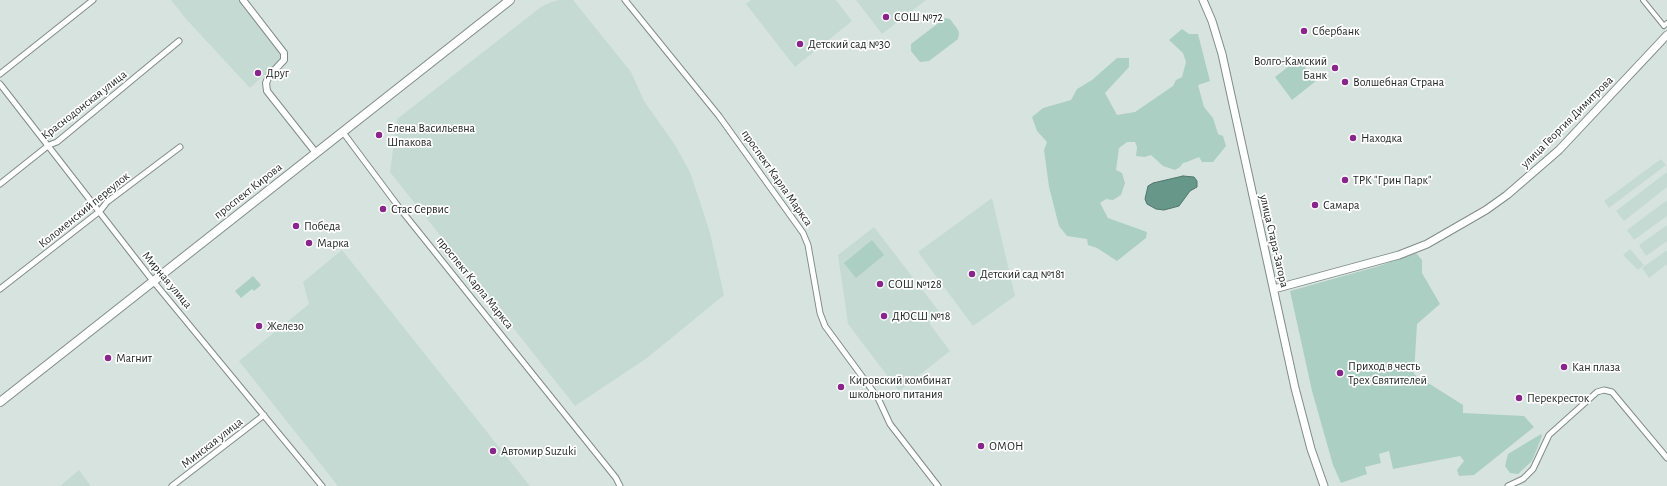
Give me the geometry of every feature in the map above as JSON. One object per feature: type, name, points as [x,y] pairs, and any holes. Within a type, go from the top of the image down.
[{"type":"main road","name":"проспект Кирова","points":[[0,402],[510,0]]},
{"type":"main road","name":"улица Стара-Загора","points":[[1204,0],[1221,48],[1295,388],[1311,449],[1324,486]]},
{"type":"main road","name":"улица Георгия Димитрова","points":[[1274,289],[1399,255],[1427,244],[1486,210],[1507,195],[1555,154],[1667,35]]},
{"type":"street","points":[[0,74],[93,0]]},
{"type":"street","points":[[243,0],[284,53],[284,60],[269,76],[266,83],[267,91],[316,153]]},
{"type":"street","name":"проспект Карла Маркса","points":[[625,0],[716,112],[803,233],[808,245],[820,313],[825,326],[878,398],[890,424],[938,486]]},
{"type":"street","points":[[1643,0],[1664,26],[1667,23]]},
{"type":"street","name":"Краснодонская улица","points":[[0,184],[49,145],[57,142],[179,41]]},
{"type":"street","name":"Мирная улица","points":[[0,84],[49,145],[153,281],[322,486]]},
{"type":"street","name":"проспект Карла Маркса","points":[[342,131],[401,210],[616,478],[620,486]]},
{"type":"street","name":"Коломенский переулок","points":[[0,289],[100,211],[108,202],[180,147]]},
{"type":"street","points":[[1508,486],[1523,478],[1533,469],[1549,435],[1597,392],[1604,390],[1612,392],[1667,458]]},
{"type":"street","name":"Минская улица","points":[[172,486],[264,415]]},
{"type":"shaded area","points":[[171,0],[238,0],[280,54],[280,60],[250,88],[187,20]]},
{"type":"shaded area","points":[[559,0],[573,0],[631,72],[644,101],[675,145],[690,172],[700,202],[710,233],[724,295],[647,358],[575,406],[390,172],[397,119],[541,7]]},
{"type":"shaded area","name":"Детский сад №30","points":[[751,0],[836,0],[852,21],[795,67],[746,4]]},
{"type":"shaded area","name":"СОШ №72","points":[[856,0],[926,0],[882,34]]},
{"type":"shaded area","points":[[945,18],[950,19],[958,30],[958,39],[929,61],[920,62],[911,51],[911,44]]},
{"type":"shaded area","points":[[1182,29],[1189,34],[1198,34],[1210,81],[1198,85],[1204,107],[1213,118],[1218,134],[1223,136],[1226,146],[1213,162],[1202,162],[1199,157],[1183,163],[1175,170],[1163,166],[1151,155],[1145,157],[1136,156],[1137,147],[1135,142],[1127,142],[1119,148],[1116,170],[1122,173],[1125,183],[1121,195],[1113,200],[1106,199],[1100,203],[1108,218],[1147,232],[1146,238],[1117,261],[1097,248],[1088,245],[1087,239],[1067,236],[1059,226],[1049,187],[1044,150],[1047,142],[1037,131],[1032,117],[1043,108],[1071,100],[1077,89],[1092,80],[1117,58],[1129,58],[1129,67],[1105,93],[1117,115],[1135,112],[1173,86],[1176,80],[1182,77],[1186,62],[1183,53],[1169,40]]},
{"type":"shaded area","points":[[1298,59],[1316,81],[1292,100],[1275,77]]},
{"type":"shaded area","points":[[1661,159],[1666,165],[1609,208],[1604,201]]},
{"type":"shaded area","points":[[1667,172],[1667,187],[1624,221],[1616,211]]},
{"type":"shaded area","points":[[1183,176],[1194,177],[1197,181],[1197,187],[1190,191],[1179,206],[1164,210],[1156,209],[1147,204],[1145,199],[1148,186],[1153,183]]},
{"type":"shaded area","name":"Детский сад №181","points":[[992,198],[1015,296],[973,326],[918,252]]},
{"type":"shaded area","points":[[1667,200],[1667,216],[1634,240],[1627,230]]},
{"type":"shaded area","points":[[1667,225],[1667,241],[1646,256],[1639,245]]},
{"type":"shaded area","name":"СОШ №128","points":[[874,227],[941,314],[929,323],[950,351],[899,391],[848,324],[838,255]]},
{"type":"shaded area","points":[[872,240],[884,255],[856,278],[844,263]]},
{"type":"shaded area","points":[[1630,249],[1644,265],[1638,270],[1623,255]]},
{"type":"shaded area","points":[[342,250],[530,486],[338,486],[239,361],[309,304],[303,282]]},
{"type":"shaded area","points":[[1667,250],[1667,264],[1649,278],[1642,268]]},
{"type":"shaded area","points":[[1416,253],[1422,260],[1422,273],[1440,304],[1417,324],[1414,374],[1463,405],[1463,413],[1524,416],[1534,427],[1474,475],[1459,476],[1457,470],[1464,461],[1460,456],[1393,469],[1389,451],[1379,454],[1381,463],[1365,467],[1367,474],[1341,483],[1333,465],[1312,391],[1290,291],[1379,266]]},
{"type":"shaded area","points":[[253,276],[261,285],[254,291],[252,289],[241,298],[235,291]]},
{"type":"shaded area","points":[[1541,434],[1542,436],[1532,461],[1518,474],[1510,473],[1505,466],[1508,454]]},
{"type":"shaded area","points":[[79,470],[91,486],[60,486]]},
{"type":"place","name":"СОШ №72","points":[[886,17]]},
{"type":"place","name":"Сбербанк","points":[[1304,31]]},
{"type":"place","name":"Детский сад №30","points":[[800,44]]},
{"type":"place","name":"Волго-Камский Банк","points":[[1335,68]]},
{"type":"place","name":"Друг","points":[[258,73]]},
{"type":"place","name":"Волшебная Страна","points":[[1345,82]]},
{"type":"place","name":"Елена Васильевна Шпакова","points":[[379,135]]},
{"type":"place","name":"Находка","points":[[1353,138]]},
{"type":"place","name":"ТРК \"Грин Парк\"","points":[[1345,180]]},
{"type":"place","name":"Самара","points":[[1315,205]]},
{"type":"place","name":"Стас Сервис","points":[[383,209]]},
{"type":"place","name":"Победа","points":[[296,226]]},
{"type":"place","name":"Марка","points":[[309,243]]},
{"type":"place","name":"Детский сад №181","points":[[972,274]]},
{"type":"place","name":"СОШ №128","points":[[880,284]]},
{"type":"place","name":"ДЮСШ №18","points":[[884,316]]},
{"type":"place","name":"Железо","points":[[259,326]]},
{"type":"place","name":"Магнит","points":[[108,358]]},
{"type":"place","name":"Кан плаза","points":[[1564,367]]},
{"type":"place","name":"Приход в честь Трех Святителей","points":[[1340,373]]},
{"type":"place","name":"Кировский комбинат школьного питания","points":[[841,387]]},
{"type":"place","name":"Перекресток","points":[[1519,398]]},
{"type":"place","name":"ОМОН","points":[[981,446]]},
{"type":"place","name":"Автомир Suzuki","points":[[493,451]]}]
